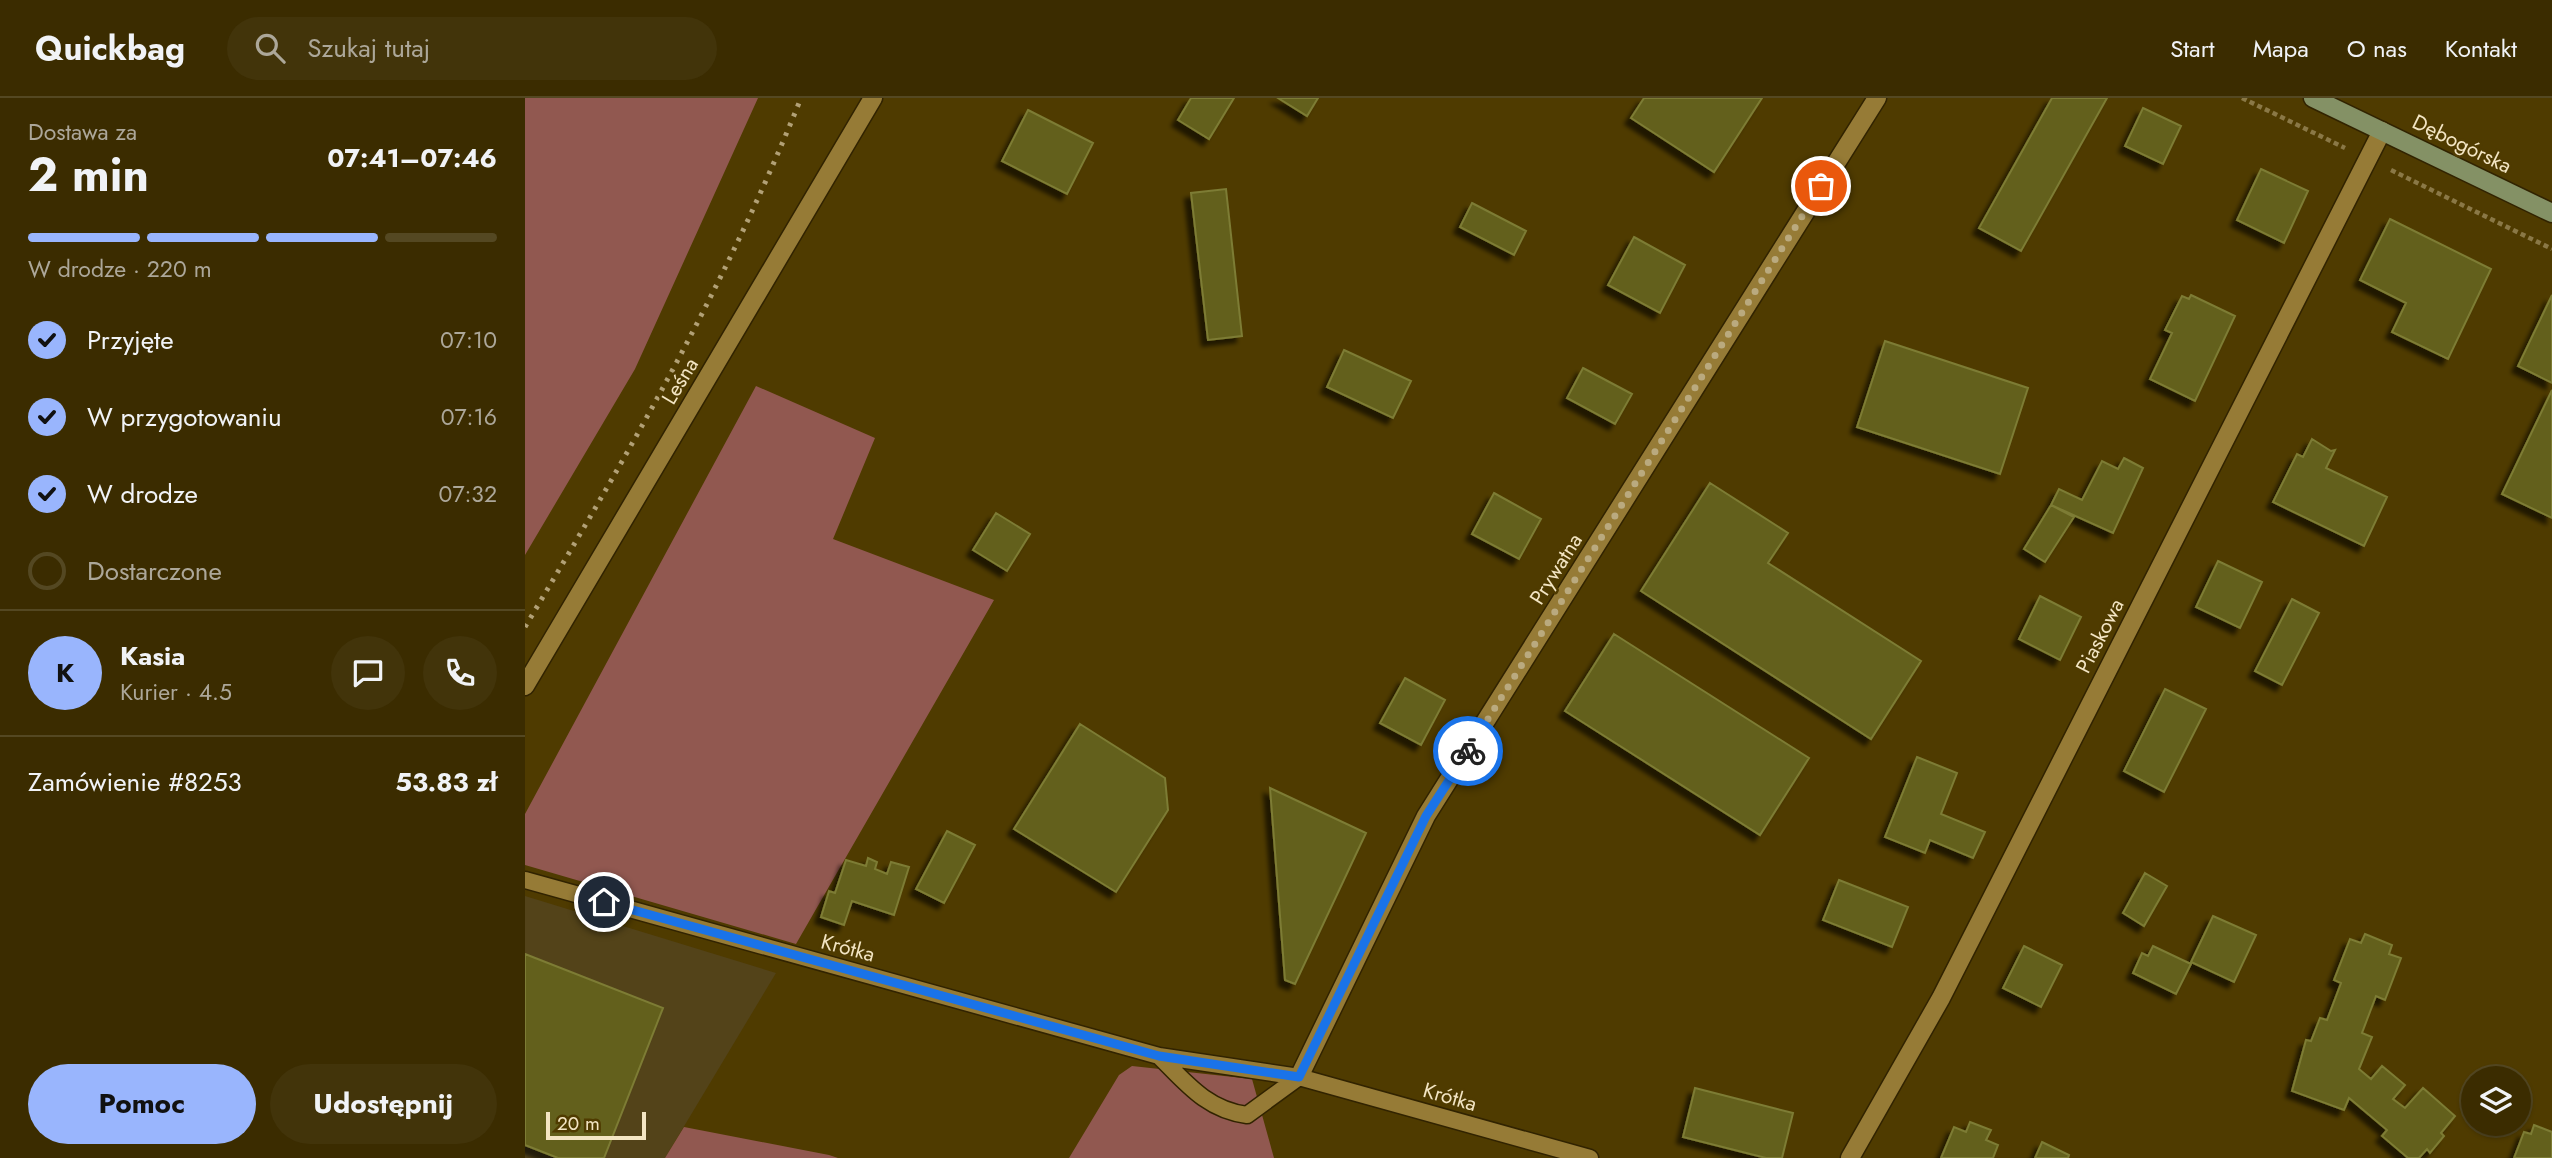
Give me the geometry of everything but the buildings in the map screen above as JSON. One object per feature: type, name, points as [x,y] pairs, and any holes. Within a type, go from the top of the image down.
[{"type":"street","name":"Leśna","points":[[525,686],[873,98]]},
{"type":"street","name":"Prywatna","points":[[1299,1077],[1426,816],[1877,98]]},
{"type":"street","name":"Dębogórska","points":[[2313,98],[2552,213]]},
{"type":"street","name":"Piaskowa","points":[[1850,1158],[1941,998],[2382,131]]},
{"type":"lane","name":"Krótka","points":[[525,880],[1159,1056],[1299,1077],[1590,1158]]},
{"type":"lane","points":[[1159,1056],[1201,1099],[1227,1112],[1247,1115],[1299,1077]]},
{"type":"path","points":[[2242,98],[2552,250]]},
{"type":"shaded area","points":[[525,98],[758,98],[635,369],[525,555]]},
{"type":"shaded area","points":[[756,386],[875,438],[833,539],[994,600],[796,944],[525,865],[525,814]]},
{"type":"shaded area","points":[[525,896],[776,973],[665,1158],[525,1158]]},
{"type":"shaded area","points":[[1132,1066],[1252,1079],[1274,1158],[1069,1158],[1119,1075]]},
{"type":"shaded area","points":[[684,1127],[829,1155],[838,1158],[665,1158]]},
{"type":"railway","points":[[525,627],[638,433],[708,303],[772,168],[801,98]]},
{"type":"way so far","points":[[1468,751],[1821,186]]},
{"type":"route","points":[[604,902],[1159,1056],[1299,1077],[1426,816],[1468,751]]}]
